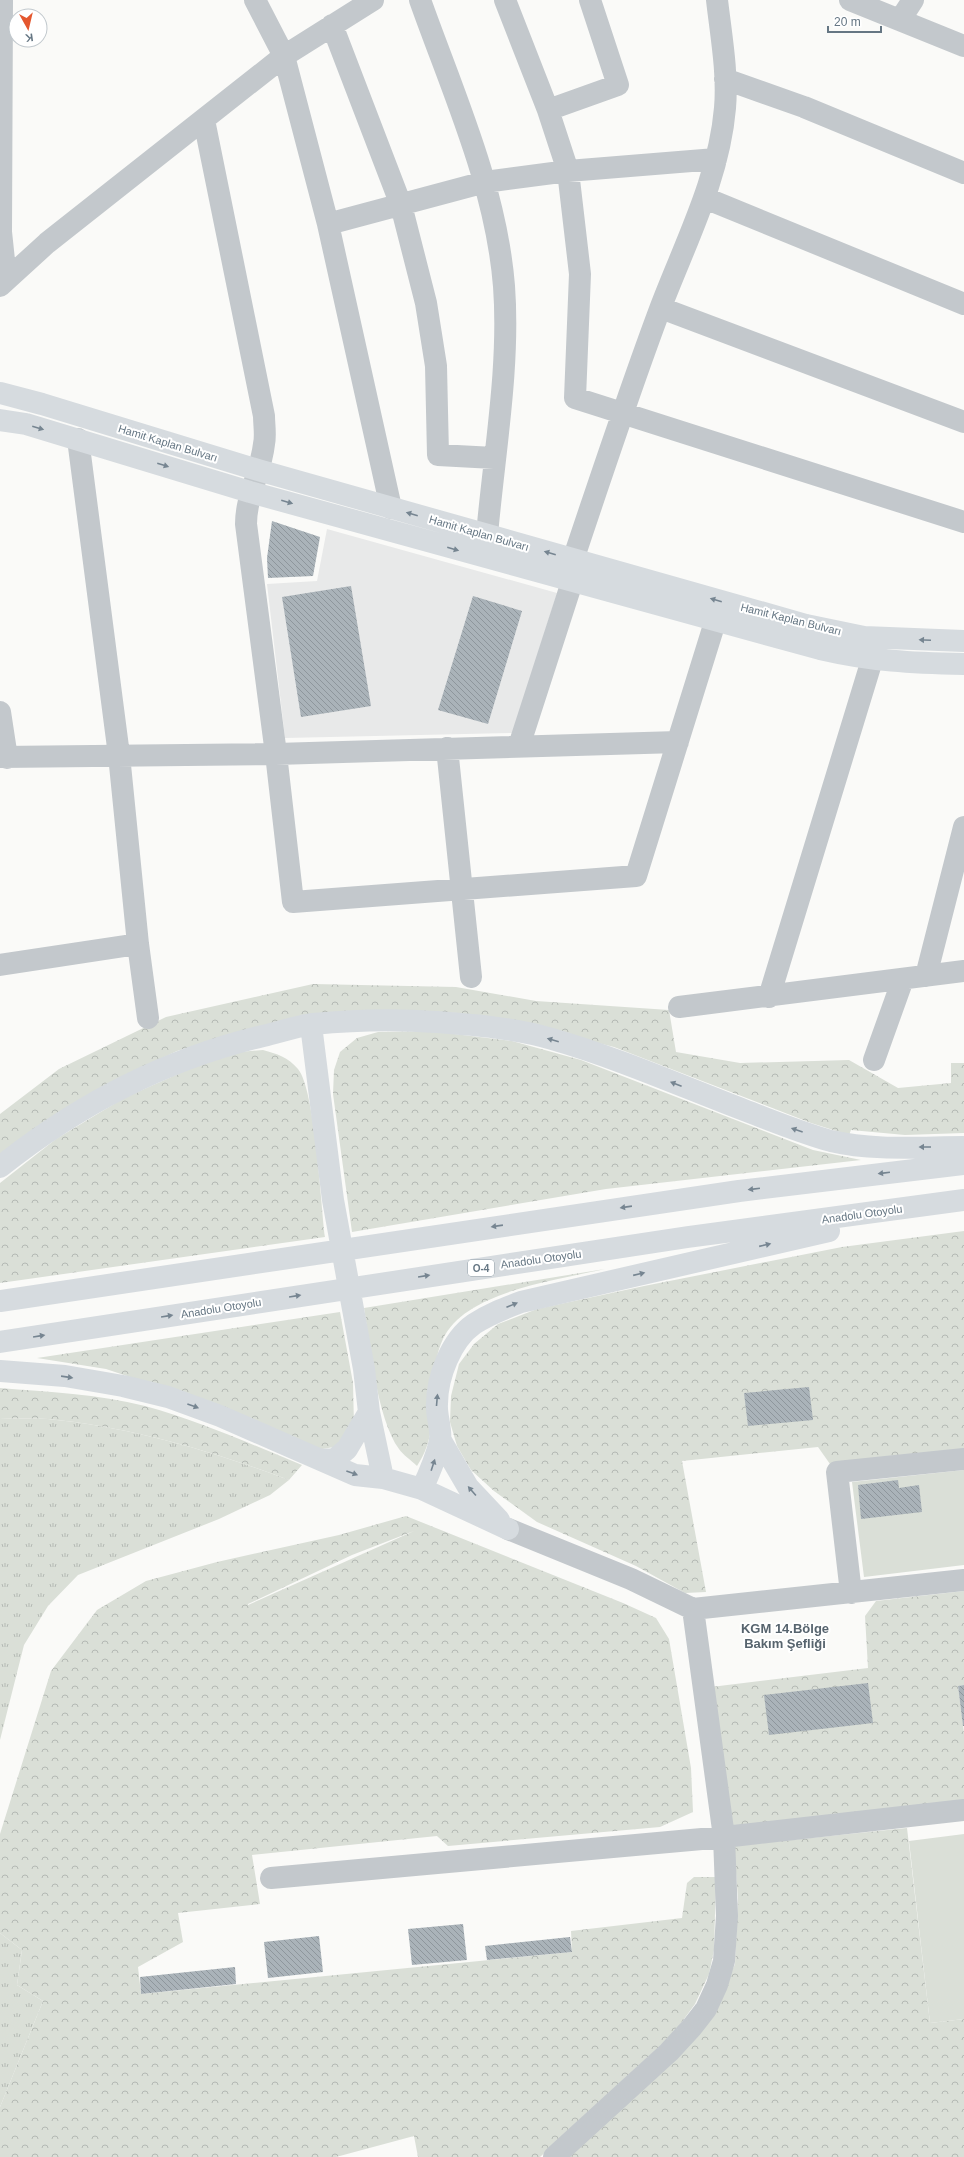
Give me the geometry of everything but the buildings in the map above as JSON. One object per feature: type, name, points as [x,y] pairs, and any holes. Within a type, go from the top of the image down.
[{"type":"main road","name":"Hamit Kaplan Bulvarı","points":[[0,393],[42,404],[258,470],[573,560],[832,631],[864,636],[964,641]]},
{"type":"main road","name":"Hamit Kaplan Bulvarı","points":[[0,420],[26,424],[250,492],[715,622],[820,649],[872,660],[909,663],[964,664]]},
{"type":"main road","points":[[0,1167],[60,1124],[108,1095],[163,1068],[198,1054],[311,1025],[364,1021],[411,1020],[465,1024],[512,1030],[551,1039],[599,1054],[798,1131],[833,1141],[862,1146],[964,1147]]},
{"type":"main road","points":[[311,1025],[333,1200],[364,1369],[369,1412],[383,1478]]},
{"type":"main road","points":[[0,1301],[731,1192],[964,1164]]},
{"type":"main road","points":[[422,1489],[431,1469],[440,1439],[437,1405],[440,1380],[446,1362],[457,1342],[473,1325],[492,1313],[521,1302],[561,1292],[964,1200]]},
{"type":"main road","name":"Anadolu Otoyolu","points":[[0,1342],[672,1239],[964,1200]]},
{"type":"main road","points":[[0,1371],[65,1376],[123,1386],[168,1397],[220,1416],[355,1475],[383,1478],[422,1489],[508,1529]]},
{"type":"main road","points":[[321,1460],[335,1459],[347,1450],[369,1412]]},
{"type":"main road","points":[[440,1439],[468,1487],[508,1529]]},
{"type":"street","points":[[2,0],[1,232],[3,282]]},
{"type":"street","points":[[256,0],[284,56],[328,224],[391,508]]},
{"type":"street","points":[[3,282],[47,243],[284,56],[373,0]]},
{"type":"street","points":[[420,0],[486,182],[500,255],[505,311],[504,361],[487,535]]},
{"type":"street","points":[[505,0],[548,110],[568,171],[580,274],[575,398],[964,522]]},
{"type":"street","points":[[548,110],[618,85],[590,0]]},
{"type":"street","points":[[519,746],[572,582],[573,560],[622,414],[661,308],[705,198],[716,159],[725,108],[725,79],[717,0]]},
{"type":"street","points":[[850,0],[964,46]]},
{"type":"street","points":[[900,20],[913,0]]},
{"type":"street","points":[[332,25],[402,206],[432,334],[437,387],[438,455],[494,458]]},
{"type":"street","points":[[725,79],[804,107],[964,173]]},
{"type":"street","points":[[204,120],[261,398],[264,445],[258,470],[250,492],[246,510],[246,524],[276,754],[293,902],[636,876],[715,622]]},
{"type":"street","points":[[328,224],[402,206],[486,182],[568,171],[716,159]]},
{"type":"street","points":[[705,198],[964,304]]},
{"type":"street","points":[[661,308],[964,422]]},
{"type":"street","points":[[78,439],[119,755],[138,944],[148,1018]]},
{"type":"street","points":[[769,997],[872,660]]},
{"type":"street","points":[[0,712],[4,758],[119,755],[276,754],[678,742]]},
{"type":"street","points":[[448,748],[471,977]]},
{"type":"street","points":[[926,976],[964,827]]},
{"type":"street","points":[[0,965],[138,944]]},
{"type":"street","points":[[678,1007],[769,997],[964,971]]},
{"type":"street","points":[[874,1060],[903,979]]},
{"type":"street","points":[[850,1593],[837,1472],[964,1459]]},
{"type":"street","points":[[508,1529],[631,1579],[692,1609],[964,1580]]},
{"type":"street","points":[[554,2157],[669,2052],[706,2009],[717,1985],[724,1961],[726,1939],[724,1836],[692,1609]]},
{"type":"street","points":[[271,1878],[724,1836],[964,1810]]},
{"type":"shaded area","points":[[327,529],[557,593],[513,733],[285,738],[267,584],[317,581]]},
{"type":"green space","points":[[313,984],[456,987],[536,1001],[669,1010],[676,1052],[740,1063],[849,1060],[898,1088],[951,1083],[951,1063],[964,1063],[964,1133],[905,1135],[851,1130],[849,1135],[811,1123],[614,1047],[507,1020],[457,1013],[401,1011],[245,1030],[177,1051],[124,1076],[0,1157],[0,1114],[59,1069],[166,1017]]},
{"type":"green space","points":[[430,1031],[512,1041],[581,1060],[813,1150],[861,1160],[606,1189],[352,1232],[333,1094],[334,1070],[340,1052],[357,1038],[378,1032]]},
{"type":"green space","points":[[263,1050],[278,1055],[294,1065],[298,1069],[304,1081],[313,1123],[325,1237],[0,1283],[0,1183],[56,1139],[124,1098],[196,1066],[239,1052]]},
{"type":"green space","points":[[964,1231],[964,1451],[830,1464],[818,1447],[682,1461],[706,1592],[685,1593],[636,1566],[537,1522],[494,1491],[471,1470],[457,1446],[450,1422],[451,1396],[459,1364],[474,1344],[498,1324],[537,1309],[644,1286],[842,1247]]},
{"type":"green space","points":[[605,1269],[539,1283],[515,1290],[471,1309],[454,1323],[443,1339],[437,1356],[432,1426],[427,1447],[417,1466],[401,1451],[391,1436],[380,1401],[364,1308]]},
{"type":"green space","points":[[340,1312],[353,1383],[354,1426],[334,1447],[317,1450],[193,1398],[106,1369],[37,1358]]},
{"type":"green space","points":[[0,1388],[91,1396],[145,1406],[205,1426],[302,1465],[289,1480],[231,1459],[140,1434],[48,1419],[0,1418]]},
{"type":"green space","points":[[0,1418],[48,1419],[140,1434],[231,1459],[289,1480],[270,1495],[219,1519],[78,1575],[48,1606],[24,1645],[0,1740]]},
{"type":"green space","points":[[964,1470],[964,1565],[864,1577],[852,1482]]},
{"type":"green space","points":[[406,1516],[623,1603],[656,1618],[669,1639],[691,1768],[693,1812],[660,1827],[448,1846],[437,1836],[252,1855],[260,1904],[178,1913],[183,1942],[138,1967],[141,1994],[572,1952],[571,1931],[682,1918],[687,1883],[694,1877],[716,1877],[714,1950],[709,1974],[695,2004],[673,2034],[540,2157],[418,2157],[414,2136],[336,2157],[0,2157],[0,2107],[43,2001],[17,1985],[22,1950],[0,1933],[0,1834],[51,1671],[97,1610],[146,1581],[217,1562],[339,1535]],"holes":[[[414,1531],[248,1605],[352,1555]]]},
{"type":"green space","points":[[964,1591],[964,1685],[958,1686],[964,1733],[964,1801],[731,1826],[711,1687],[868,1668],[865,1616],[876,1601]]},
{"type":"green space","points":[[907,1828],[930,2023],[964,2019],[964,2157],[569,2157],[711,2019],[735,1964],[738,1898],[734,1846]]},
{"type":"green space","points":[[964,1834],[964,2019],[930,2023],[909,1841]]},
{"type":"green space","points":[[0,1933],[22,1950],[17,1985],[43,2001],[0,2107]]},
{"type":"district","name":"KGM 14.Bölge Bakım Şefliği","points":[[785,1636]]}]
